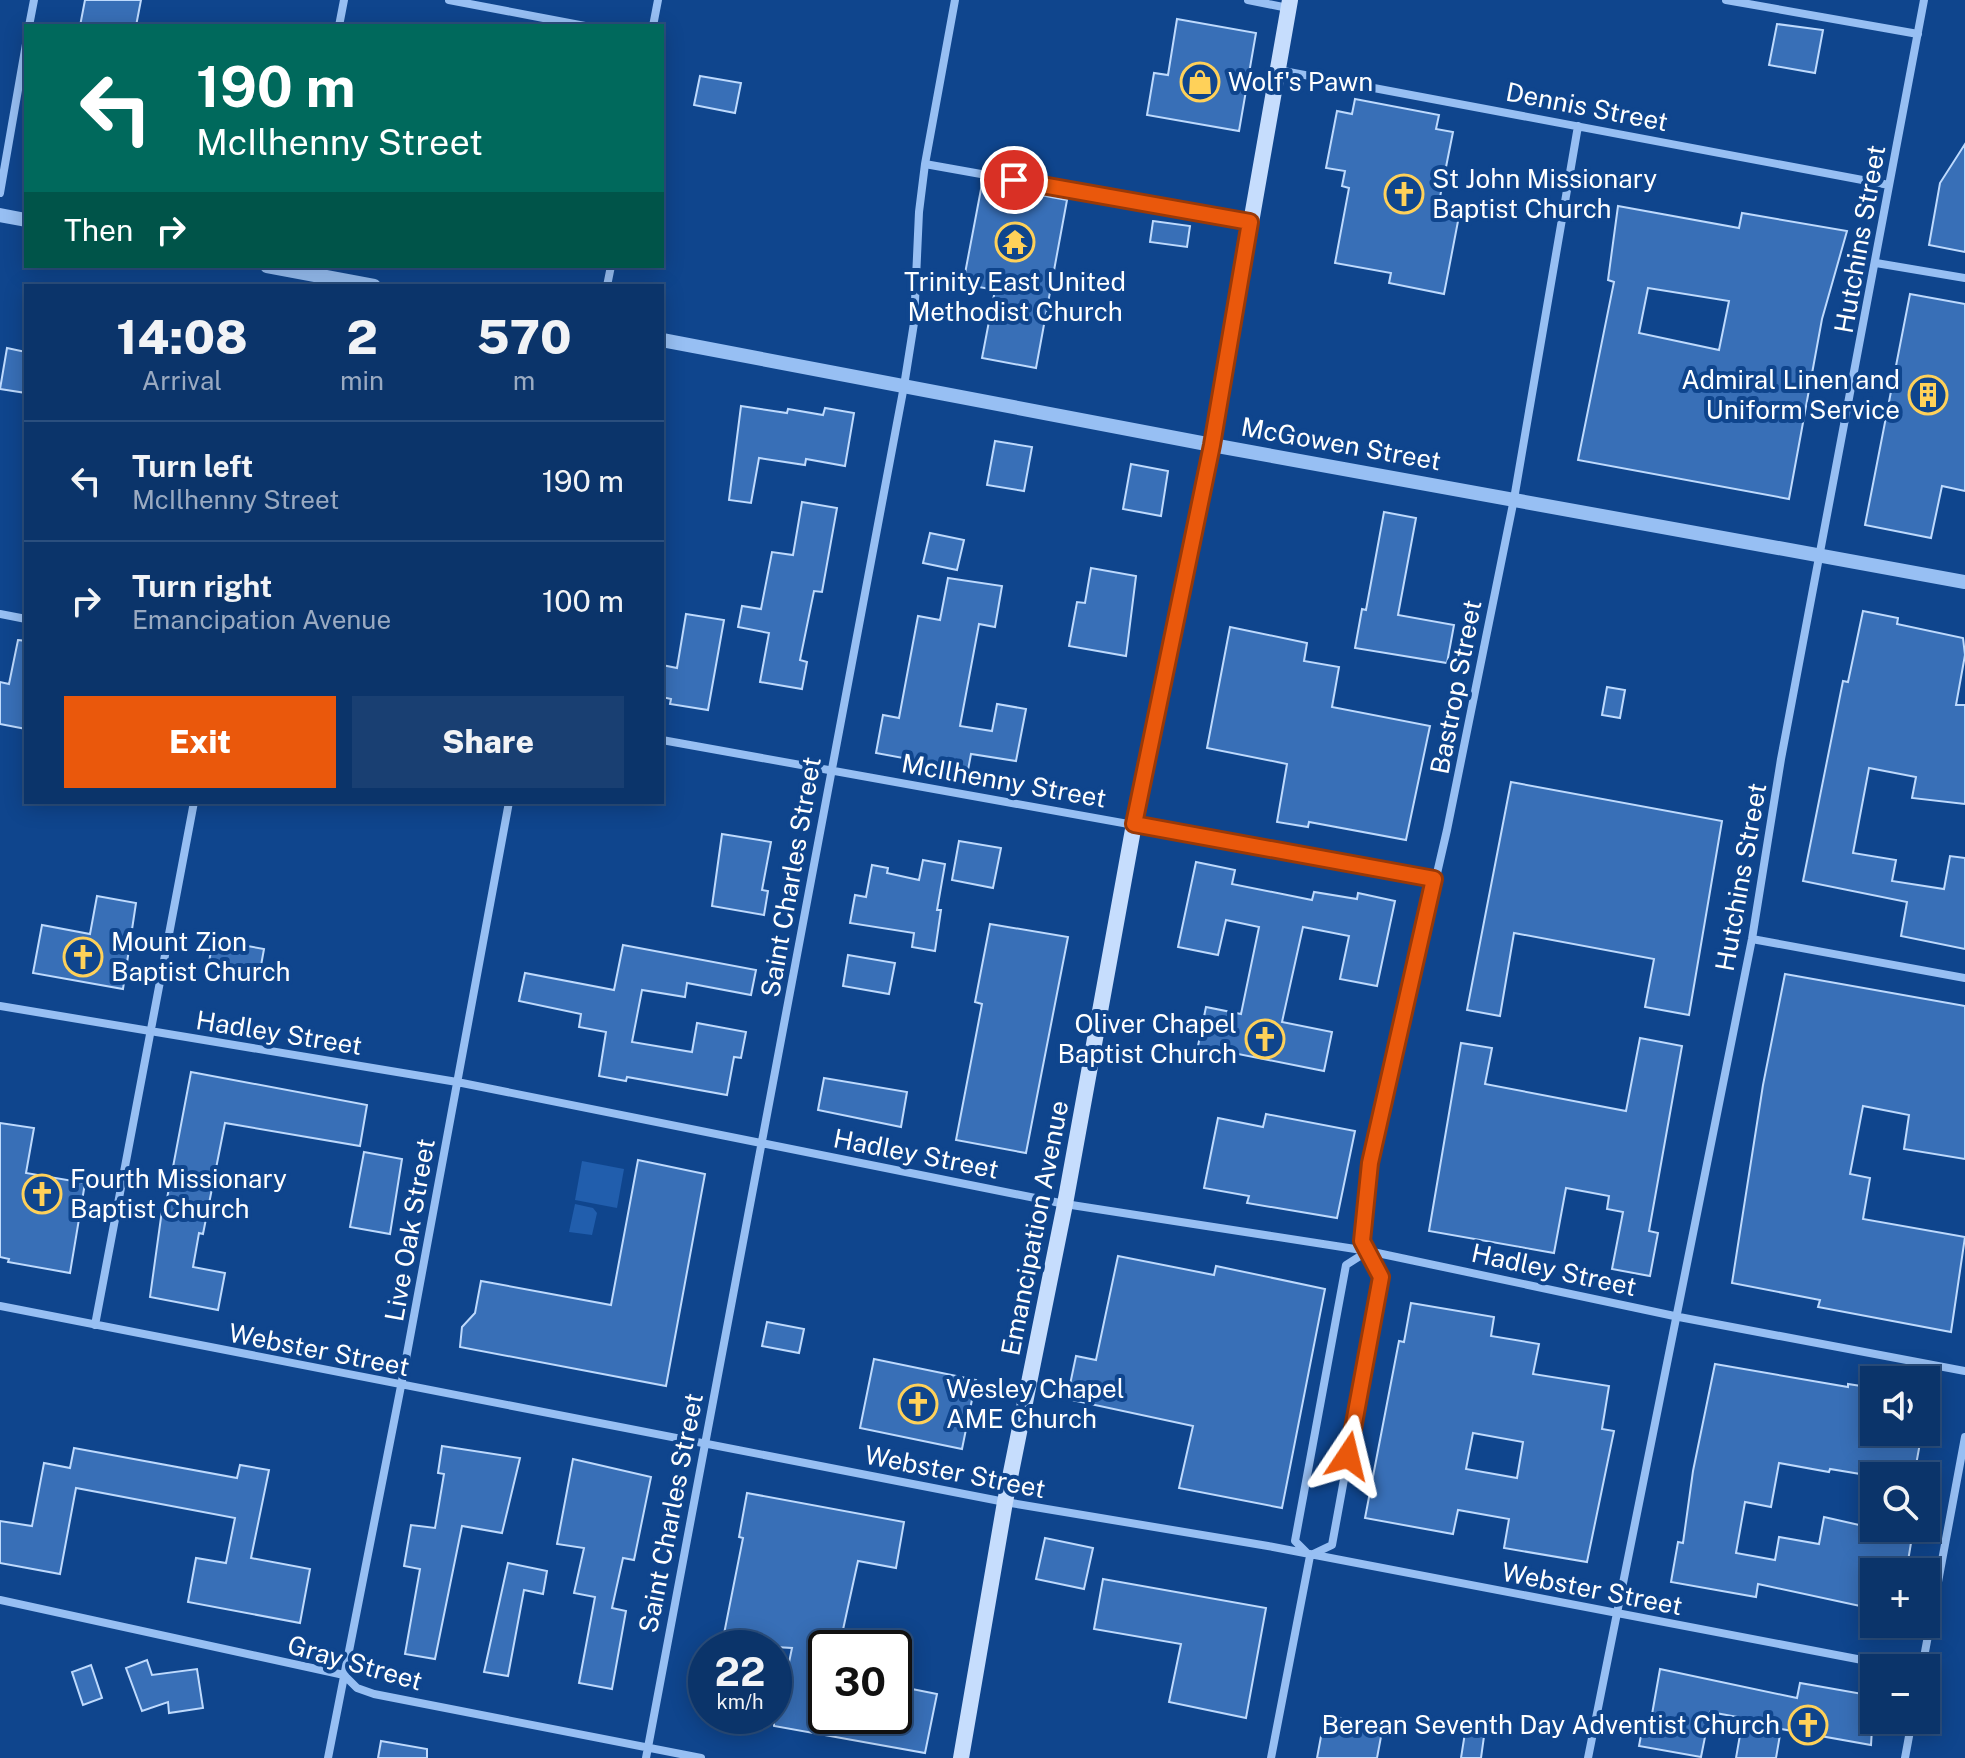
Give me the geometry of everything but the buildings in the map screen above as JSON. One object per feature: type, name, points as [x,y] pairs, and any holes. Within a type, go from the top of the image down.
[{"type":"main road","name":"Emancipation Avenue","points":[[961,1758],[1005,1502],[1065,1204],[1134,824],[1212,445],[1290,4]]},
{"type":"street","points":[[29,24],[34,0]]},
{"type":"street","points":[[339,24],[344,0]]},
{"type":"street","points":[[449,0],[575,24]]},
{"type":"street","points":[[653,24],[658,0]]},
{"type":"street","name":"Saint Charles Street","points":[[647,1753],[704,1444],[764,1145],[830,770],[904,386],[914,323],[919,212],[925,164],[955,0]]},
{"type":"street","points":[[1248,0],[1290,4]]},
{"type":"street","points":[[1726,0],[1918,34]]},
{"type":"street","name":"Hutchins Street","points":[[1588,1758],[1615,1614],[1679,1317],[1752,939],[1781,759],[1924,0]]},
{"type":"street","points":[[0,193],[24,55]]},
{"type":"street","name":"Dennis Street","points":[[1278,70],[1889,185]]},
{"type":"street","name":"Bastrop Street","points":[[1310,1556],[1332,1545],[1381,1277],[1362,1241],[1370,1163],[1514,499],[1578,126]]},
{"type":"street","points":[[925,164],[1250,222]]},
{"type":"street","points":[[0,215],[24,220]]},
{"type":"street","points":[[1876,263],[1965,278]]},
{"type":"street","points":[[274,268],[297,275],[360,284]]},
{"type":"street","name":"McGowen Street","points":[[664,340],[1212,445],[1965,582]]},
{"type":"street","points":[[0,614],[24,619]]},
{"type":"street","name":"McIlhenny Street","points":[[664,740],[1434,879]]},
{"type":"street","points":[[95,1325],[194,804]]},
{"type":"street","name":"Live Oak Street","points":[[328,1758],[401,1386],[509,804]]},
{"type":"street","points":[[1752,939],[1965,978]]},
{"type":"street","name":"Hadley Street","points":[[0,1006],[457,1082],[1065,1204],[1368,1251],[1679,1317],[1965,1371]]},
{"type":"street","points":[[1271,1758],[1310,1556],[1295,1541],[1343,1280],[1346,1265],[1368,1251]]},
{"type":"street","name":"Webster Street","points":[[0,1306],[1005,1502],[1860,1660]]},
{"type":"street","points":[[1925,1654],[1965,1437]]},
{"type":"street","name":"Gray Street","points":[[0,1600],[344,1675],[357,1688],[374,1694],[647,1753],[701,1758]]},
{"type":"street","points":[[1905,1758],[1909,1734]]},
{"type":"shaded area","points":[[582,1161],[624,1169],[617,1208],[575,1200]]},
{"type":"shaded area","points":[[575,1204],[593,1208],[597,1213],[592,1235],[569,1232]]},
{"type":"place","name":"Wolf's Pawn","points":[[1200,82]]},
{"type":"place","name":"St John Missionary Baptist Church","points":[[1404,194]]},
{"type":"place","name":"Trinity East United Methodist Church","points":[[1015,242]]},
{"type":"place","name":"Admiral Linen and Uniform Service","points":[[1928,395]]},
{"type":"place","name":"Mount Zion Baptist Church","points":[[83,957]]},
{"type":"place","name":"Oliver Chapel Baptist Church","points":[[1265,1039]]},
{"type":"place","name":"Fourth Missionary Baptist Church","points":[[42,1194]]},
{"type":"place","name":"Wesley Chapel AME Church","points":[[918,1404]]},
{"type":"place","name":"Berean Seventh Day Adventist Church","points":[[1808,1725]]},
{"type":"route","points":[[1014,180],[1250,222],[1212,445],[1134,824],[1434,879],[1370,1163],[1362,1241],[1381,1277],[1348,1456]]}]
